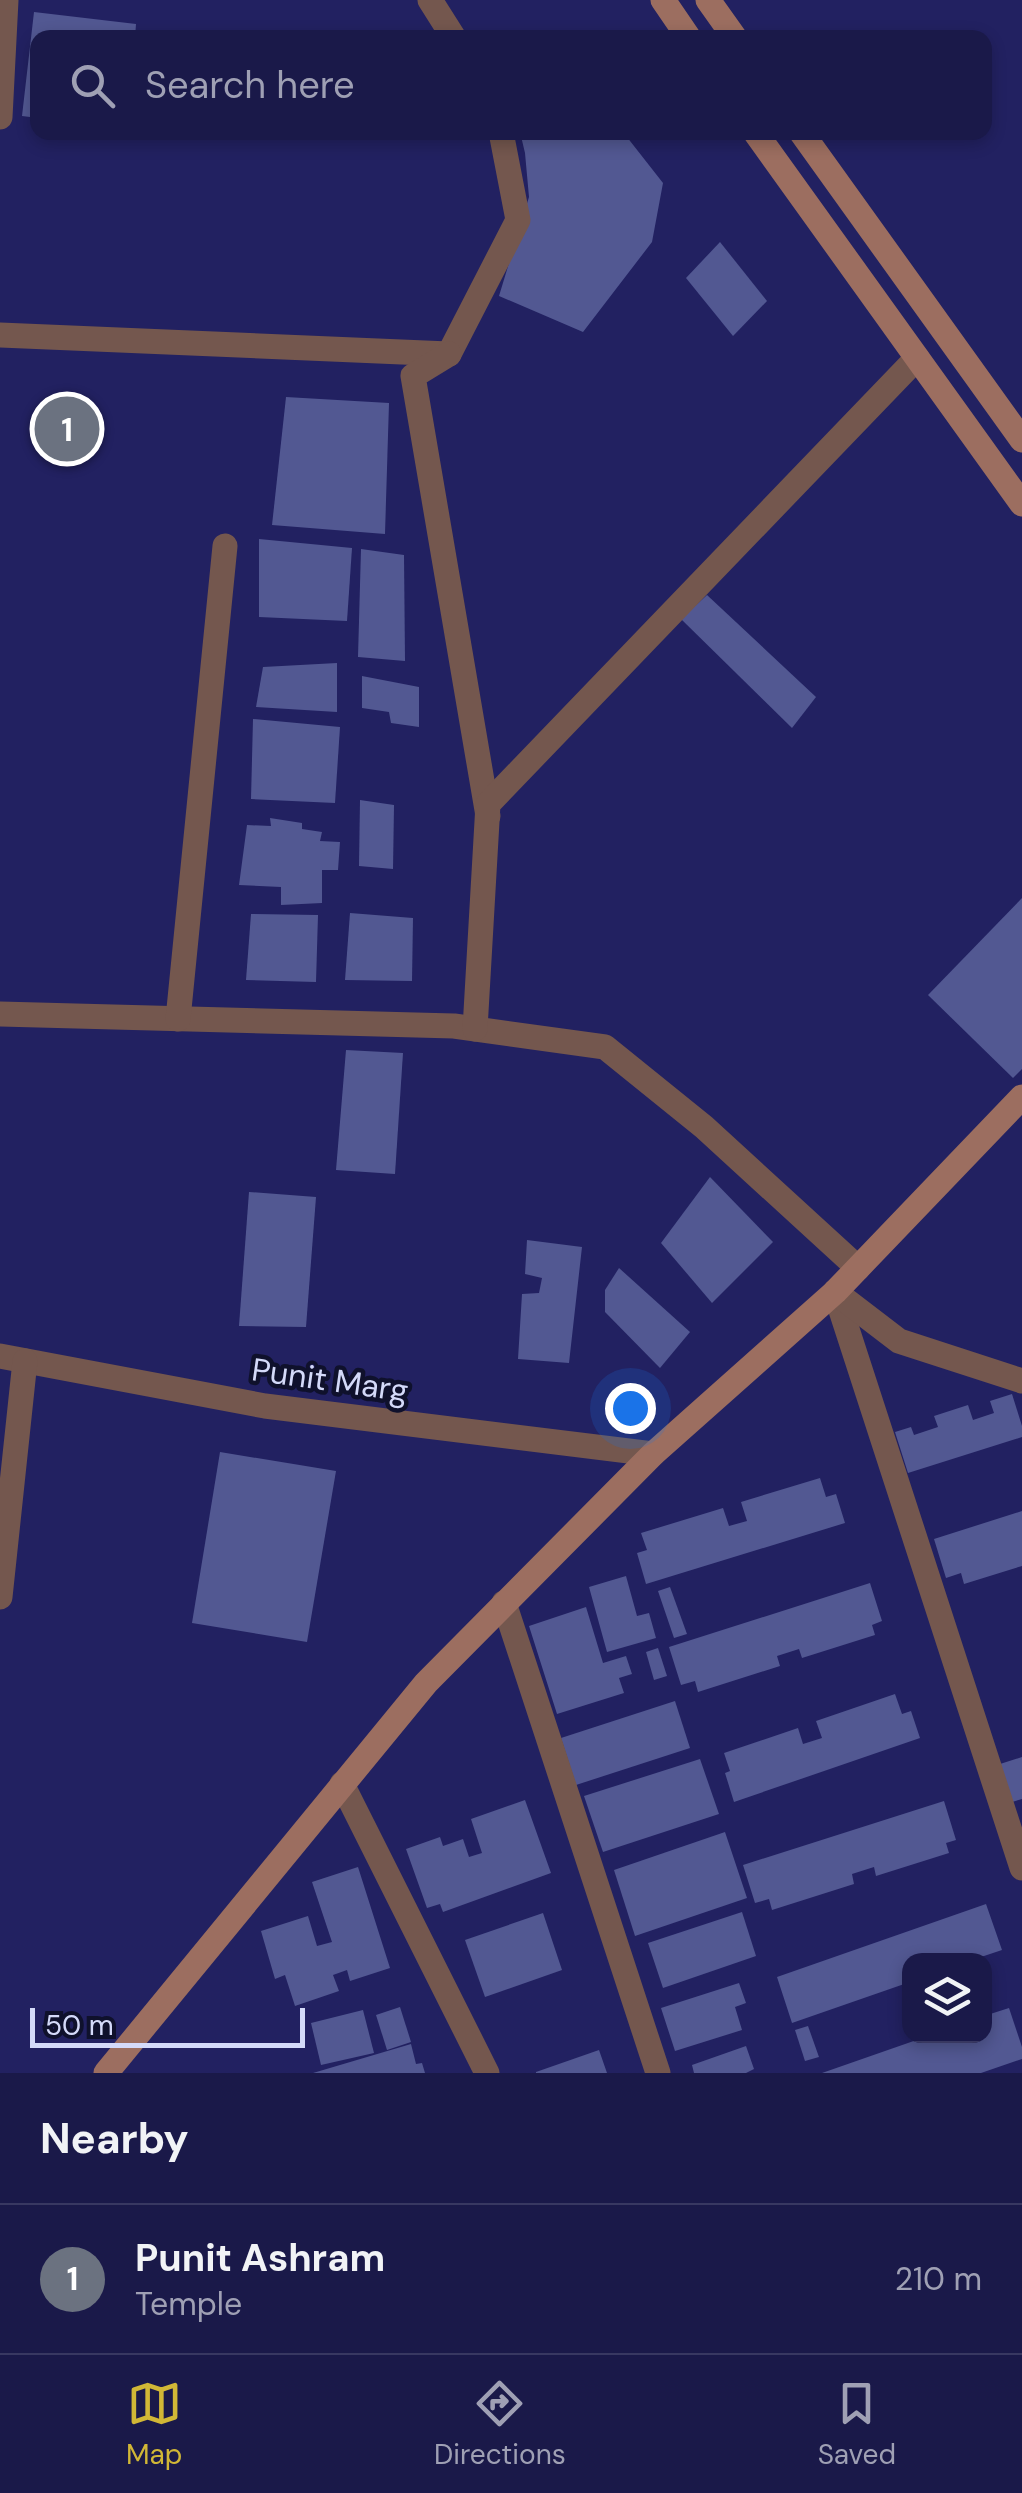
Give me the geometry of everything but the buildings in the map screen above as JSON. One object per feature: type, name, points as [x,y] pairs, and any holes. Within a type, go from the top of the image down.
[{"type":"street","points":[[0,117],[6,0]]},
{"type":"street","points":[[430,0],[449,30]]},
{"type":"street","points":[[663,0],[684,30]]},
{"type":"street","points":[[708,0],[729,30]]},
{"type":"street","points":[[488,816],[412,376],[449,354],[518,220],[502,140]]},
{"type":"street","points":[[761,140],[1022,504]]},
{"type":"street","points":[[807,140],[1022,440]]},
{"type":"street","points":[[0,336],[449,354]]},
{"type":"street","points":[[475,1030],[488,804],[917,358]]},
{"type":"street","points":[[178,1019],[225,546]]},
{"type":"street","points":[[0,1014],[454,1026],[605,1047],[704,1127],[858,1268]]},
{"type":"street","points":[[106,2073],[426,1683],[652,1454],[835,1292],[1022,1097]]},
{"type":"street","points":[[835,1292],[899,1340],[1022,1381]]},
{"type":"street","points":[[835,1292],[1022,1868]]},
{"type":"street","points":[[0,1597],[12,1358]]},
{"type":"street","name":"Punit Marg","points":[[12,1358],[264,1406],[652,1454]]},
{"type":"street","points":[[504,1603],[658,2073]]},
{"type":"street","points":[[342,1784],[487,2073]]},
{"type":"place","name":"Punit Ashram","points":[[67,429]]}]
